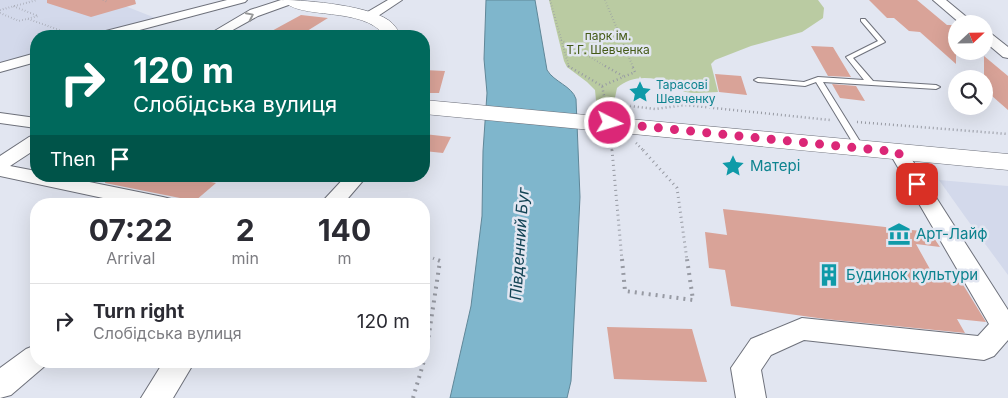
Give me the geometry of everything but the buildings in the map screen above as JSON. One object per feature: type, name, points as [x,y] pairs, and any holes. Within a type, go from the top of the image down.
[{"type":"main road","points":[[290,1],[368,17],[381,22],[388,30]]},
{"type":"main road","points":[[430,107],[606,121],[1008,162]]},
{"type":"street","points":[[126,30],[241,0]]},
{"type":"street","points":[[368,17],[396,0]]},
{"type":"street","points":[[938,0],[957,15]]},
{"type":"street","points":[[224,30],[254,13],[290,1]]},
{"type":"street","points":[[993,40],[1008,44]]},
{"type":"street","points":[[993,43],[1008,54]]},
{"type":"street","points":[[0,68],[30,59]]},
{"type":"street","points":[[0,118],[30,122]]},
{"type":"street","points":[[0,164],[30,145]]},
{"type":"street","points":[[750,398],[746,368],[761,347],[802,329],[984,348],[1004,326],[898,152]]},
{"type":"street","points":[[0,170],[30,176]]},
{"type":"street","points":[[58,182],[134,198]]},
{"type":"street","points":[[337,198],[351,182]]},
{"type":"street","points":[[0,386],[30,362]]},
{"type":"street","points":[[156,398],[176,368]]},
{"type":"lane","points":[[863,20],[882,42],[849,58],[870,82]]},
{"type":"lane","points":[[818,79],[860,148]]},
{"type":"lane","points":[[758,80],[805,84],[818,79],[936,87]]},
{"type":"path","points":[[0,11],[37,0]]},
{"type":"path","points":[[103,0],[108,2]]},
{"type":"path","points":[[550,0],[568,66],[602,86]]},
{"type":"path","points":[[602,86],[635,72],[605,0]]},
{"type":"path","points":[[0,11],[19,21],[38,16],[13,6]]},
{"type":"path","points":[[28,19],[59,30]]},
{"type":"path","points":[[560,40],[623,76]]},
{"type":"path","points":[[602,86],[625,291],[693,300],[677,188],[633,140]]},
{"type":"path","points":[[606,121],[654,109],[685,105],[843,121],[1008,134]]},
{"type":"path","points":[[430,257],[440,261],[430,327]]},
{"type":"path","points":[[413,398],[422,368]]},
{"type":"shaded area","points":[[0,0],[110,0],[158,19],[117,30],[30,30],[30,56],[0,65]]},
{"type":"shaded area","points":[[939,180],[1008,186],[1008,275],[966,218]]},
{"type":"green space","name":"парк ім. Т.Г. Шевченка","points":[[549,0],[818,0],[824,8],[823,18],[802,32],[751,46],[715,60],[711,64],[718,92],[686,92],[656,79],[635,79],[617,88],[612,112],[597,111],[595,90],[567,67]]},
{"type":"water","name":"Південний Буг","points":[[486,0],[535,0],[547,70],[571,91],[576,99],[580,197],[571,381],[567,398],[450,398],[471,306],[482,216],[483,151],[487,93],[484,59]]},
{"type":"place","name":"Тарасові Шевченку","points":[[640,92]]},
{"type":"place","name":"Матері","points":[[733,166]]},
{"type":"place","name":"Арт-Лайф","points":[[899,234]]},
{"type":"place","name":"Будинок культури","points":[[829,275]]},
{"type":"route","points":[[610,123],[898,152],[917,184]]}]
